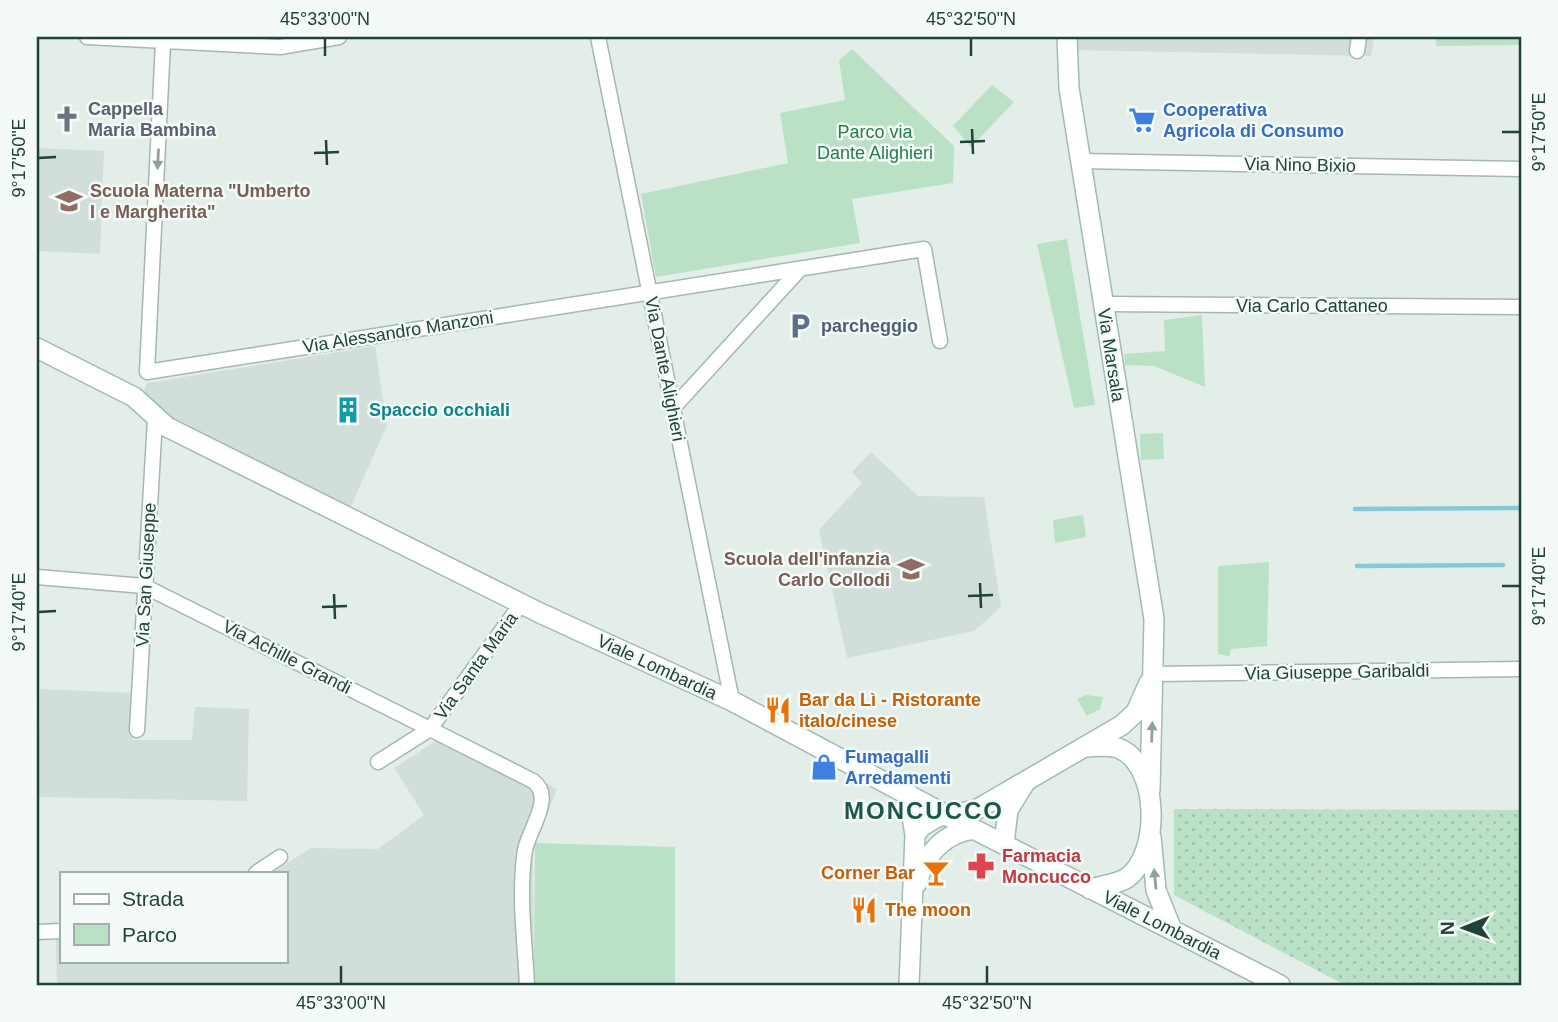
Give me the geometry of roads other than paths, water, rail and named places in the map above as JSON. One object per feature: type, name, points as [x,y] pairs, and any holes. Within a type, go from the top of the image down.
[{"type":"main road","name":"Via Marsala","points":[[1067,37],[1069,88],[1154,618],[1150,825],[1156,890],[1172,930]]},
{"type":"main road","name":"Viale Lombardia","points":[[37,348],[134,397],[155,419],[521,604],[732,701],[974,830],[1280,985]]},
{"type":"main road","name":"Via Marsala","points":[[915,835],[929,821],[976,810],[1129,720],[1153,674]]},
{"type":"main road","name":"Via Marsala","points":[[1081,748],[1118,748],[1133,759],[1143,772],[1150,790]]},
{"type":"main road","name":"Via Marsala","points":[[1003,844],[1008,810],[1028,778]]},
{"type":"main road","points":[[908,793],[915,835],[909,985]]},
{"type":"main road","points":[[940,843],[946,815]]},
{"type":"main road","name":"Via Marsala","points":[[1090,889],[1126,879],[1137,867],[1150,825]]},
{"type":"main road","points":[[912,897],[920,872],[940,843],[955,833],[974,830]]},
{"type":"street","points":[[87,37],[280,47],[340,37]]},
{"type":"street","name":"Via Dante Alighieri","points":[[598,37],[732,701]]},
{"type":"street","name":"Via Alessandro Manzoni","points":[[163,42],[147,372],[924,249],[940,341]]},
{"type":"street","name":"Via Nino Bixio","points":[[1080,161],[1521,169]]},
{"type":"street","points":[[673,408],[800,268]]},
{"type":"street","name":"Via Carlo Cattaneo","points":[[1103,304],[1521,307]]},
{"type":"street","name":"Via San Giuseppe","points":[[138,730],[155,419]]},
{"type":"street","points":[[37,578],[144,586]]},
{"type":"street","name":"Via Achille Grandi","points":[[144,586],[430,729]]},
{"type":"street","name":"Via Santa Maria","points":[[378,762],[430,729],[521,604]]},
{"type":"street","name":"Via Giuseppe Garibaldi","points":[[1153,674],[1521,669]]},
{"type":"street","name":"Via Santa Maria","points":[[430,729],[533,781],[541,788],[542,800],[525,857],[527,985]]},
{"type":"street","points":[[258,872],[280,857]]},
{"type":"street","points":[[37,932],[60,931]]},
{"type":"waterway","points":[[1355,509],[1521,508]]},
{"type":"waterway","points":[[1357,566],[1503,565]]},
{"type":"place","name":"Cappella Maria Bambina","points":[[67,119]]},
{"type":"place","name":"Cooperativa Agricola di Consumo","points":[[1142,120]]},
{"type":"place","name":"Scuola Materna \"Umberto I e Margherita\"","points":[[69,201]]},
{"type":"place","name":"parcheggio","points":[[800,326]]},
{"type":"place","name":"Spaccio occhiali","points":[[348,410]]},
{"type":"place","name":"Scuola dell'infanzia Carlo Collodi","points":[[911,569]]},
{"type":"place","name":"Bar da Lì - Ristorante italo/cinese","points":[[778,710]]},
{"type":"place","name":"Fumagalli Arredamenti","points":[[824,767]]},
{"type":"place","name":"Farmacia Moncucco","points":[[981,866]]},
{"type":"place","name":"Corner Bar","points":[[936,873]]},
{"type":"place","name":"The moon","points":[[864,910]]},
{"type":"district","name":"MONCUCCO","points":[[924,810]]},
{"type":"park label","name":"Parco via Dante Alighieri","points":[[875,142]]}]
